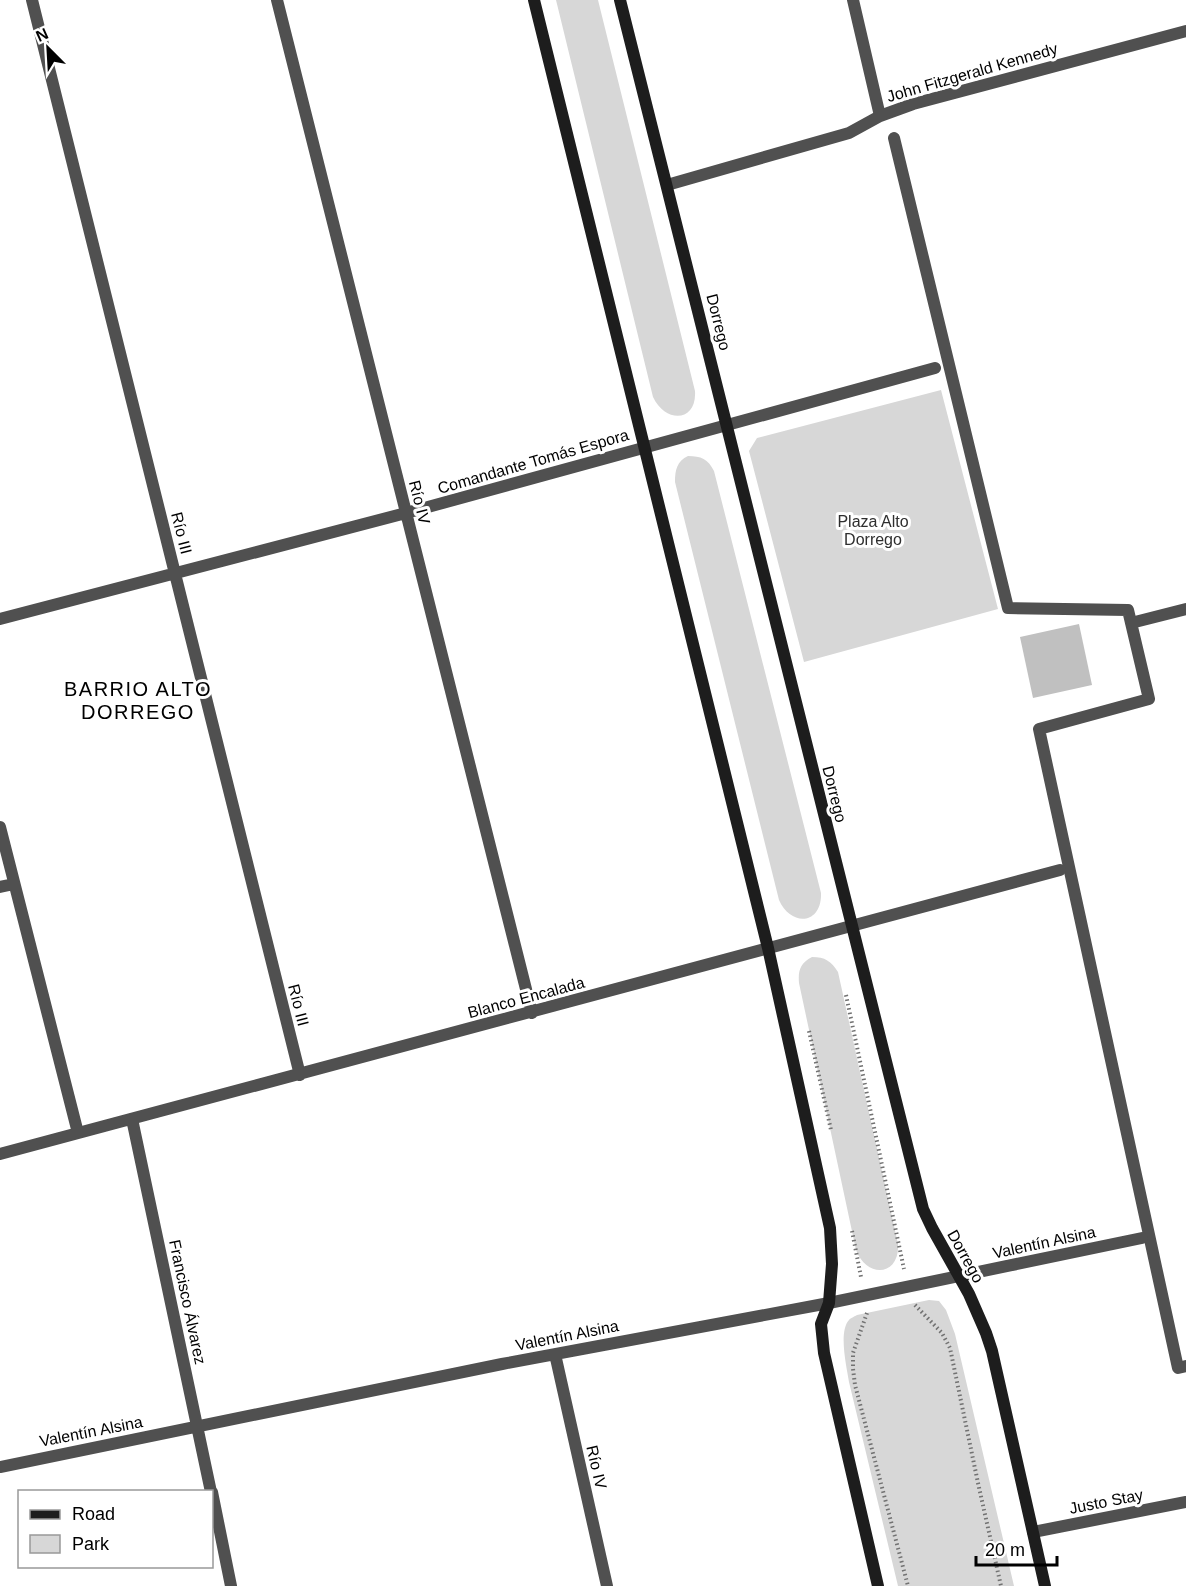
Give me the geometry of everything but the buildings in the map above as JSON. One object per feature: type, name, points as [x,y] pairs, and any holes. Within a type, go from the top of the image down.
[{"type":"main road","points":[[534,0],[768,948],[830,1228],[832,1264],[829,1303],[821,1324],[824,1353],[878,1586]]},
{"type":"main road","name":"Dorrego","points":[[620,0],[923,1209],[969,1294],[992,1351],[1046,1586]]},
{"type":"street","name":"Río III","points":[[32,0],[300,1075]]},
{"type":"street","name":"Río IV","points":[[277,0],[531,1013]]},
{"type":"street","points":[[853,0],[880,116]]},
{"type":"street","name":"John Fitzgerald Kennedy","points":[[667,185],[849,133],[880,116],[913,104],[1186,31]]},
{"type":"street","points":[[894,138],[1008,608],[1128,610],[1149,699],[1039,729],[1178,1368],[1186,1366]]},
{"type":"street","name":"Comandante Tomás Espora","points":[[0,619],[406,513],[935,368]]},
{"type":"street","points":[[1131,623],[1186,609]]},
{"type":"street","points":[[0,827],[78,1133]]},
{"type":"street","name":"Blanco Encalada","points":[[0,1154],[1060,870]]},
{"type":"street","points":[[0,887],[14,884]]},
{"type":"street","name":"Francisco Álvarez","points":[[132,1119],[211,1490]]},
{"type":"street","name":"Valentín Alsina","points":[[0,1467],[555,1354],[829,1303],[1142,1238]]},
{"type":"street","name":"Río IV","points":[[555,1354],[607,1586]]},
{"type":"street","name":"Francisco Álvarez","points":[[213,1501],[231,1586]]},
{"type":"street","name":"Justo Stay","points":[[1033,1532],[1186,1502]]},
{"type":"green space","points":[[556,0],[598,0],[695,391],[691,409],[680,416],[665,412],[653,397]]},
{"type":"green space","name":"Plaza Alto Dorrego","points":[[941,390],[998,609],[804,662],[749,451],[757,438]]},
{"type":"green space","points":[[688,456],[704,459],[714,471],[821,893],[817,911],[805,919],[791,915],[779,900],[675,482],[677,466]]},
{"type":"green space","points":[[812,957],[827,960],[838,972],[898,1244],[894,1263],[882,1270],[867,1266],[856,1250],[799,983],[801,968]]},
{"type":"green space","points":[[929,1300],[939,1301],[946,1310],[955,1334],[1014,1586],[898,1586],[849,1382],[844,1333],[849,1319],[857,1315]]},
{"type":"district","name":"BARRIO ALTO DORREGO","points":[[138,700]]}]
